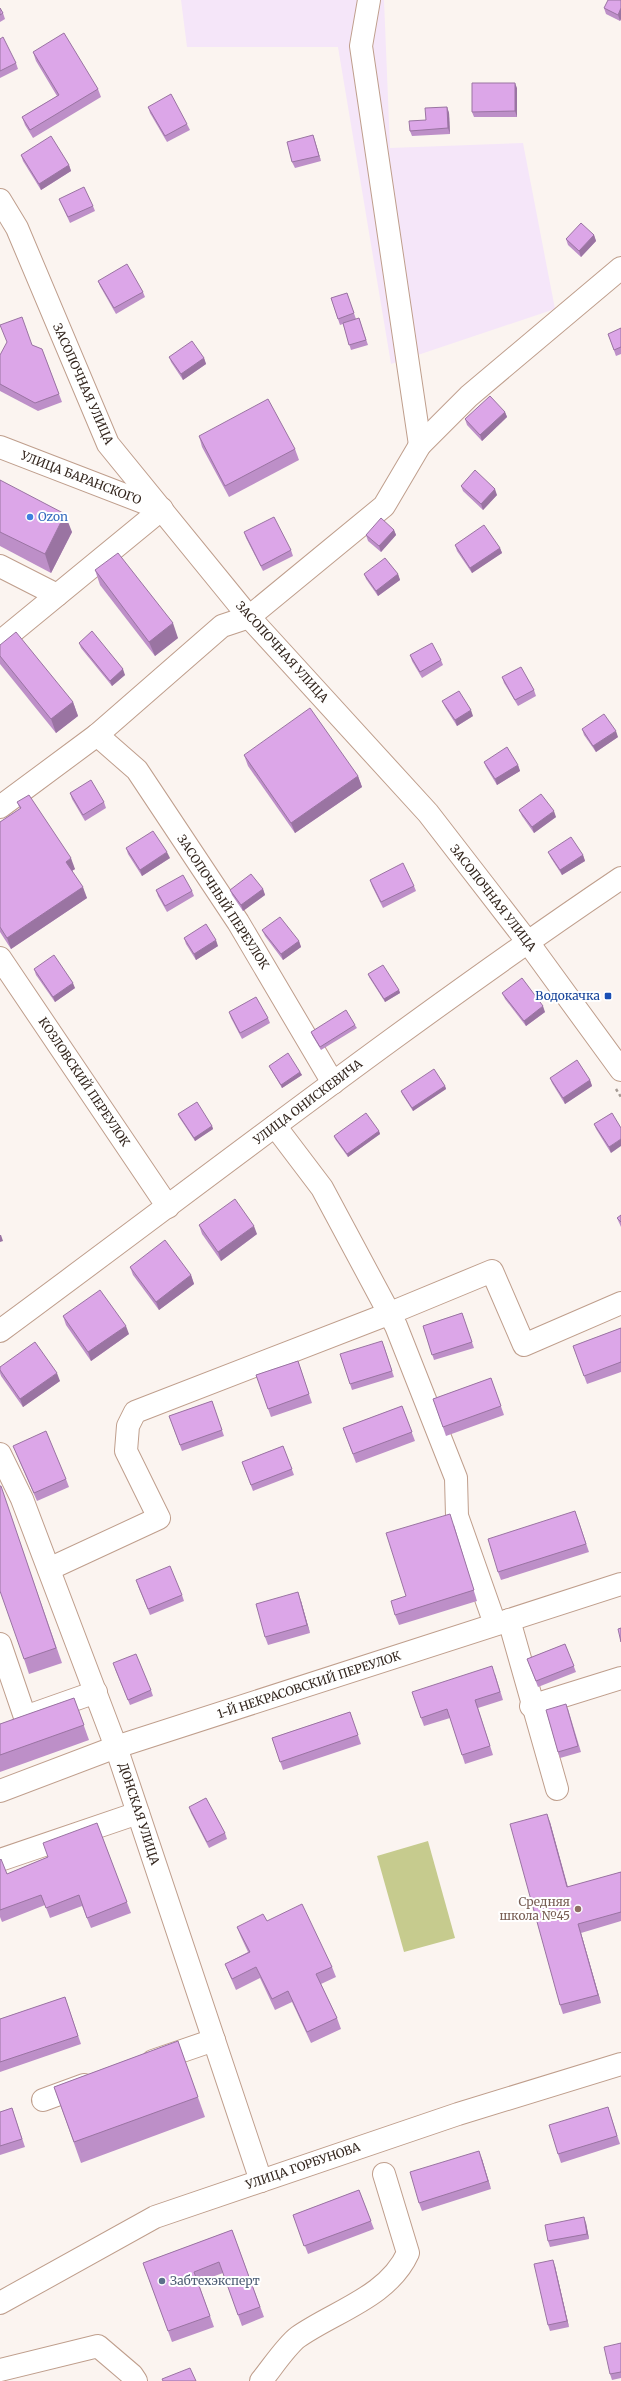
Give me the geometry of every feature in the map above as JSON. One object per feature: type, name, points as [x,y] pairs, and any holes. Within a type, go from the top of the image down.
[{"type":"street","points":[[369,0],[361,46],[420,445]]},
{"type":"street","name":"ЗАСОПОЧНАЯ УЛИЦА","points":[[0,200],[17,228],[108,444],[249,617],[428,813],[527,941],[621,1070]]},
{"type":"street","points":[[0,807],[97,735],[222,626],[249,617],[384,506],[420,445],[469,396],[621,268]]},
{"type":"street","name":"УЛИЦА БАРАНСКОГО","points":[[0,447],[162,509]]},
{"type":"street","points":[[0,642],[162,509]]},
{"type":"street","points":[[0,566],[57,595]]},
{"type":"street","name":"ЗАСОПОЧНЫЙ ПЕРЕУЛОК","points":[[97,735],[137,770],[238,922],[333,1083]]},
{"type":"street","name":"УЛИЦА ОНИСКЕВИЧА","points":[[0,1331],[333,1083],[527,941],[621,878]]},
{"type":"street","name":"КОЗЛОВСКИЙ ПЕРЕУЛОК","points":[[0,958],[168,1207]]},
{"type":"street","points":[[275,1126],[322,1188],[388,1314],[396,1326],[456,1478],[456,1516],[502,1622],[532,1706],[557,1789]]},
{"type":"street","points":[[49,1569],[159,1518],[126,1451],[128,1426],[135,1412],[388,1314],[492,1271],[524,1345],[621,1303]]},
{"type":"street","name":"ДОНСКАЯ УЛИЦА","points":[[3,1468],[22,1499],[116,1747],[261,2180]]},
{"type":"street","name":"1-Й НЕКРАСОВСКИЙ ПЕРЕУЛОК","points":[[0,1791],[116,1747],[621,1584]]},
{"type":"street","points":[[0,1644],[15,1720],[96,1692]]},
{"type":"street","points":[[532,1706],[621,1678]]},
{"type":"street","points":[[0,1860],[138,1813]]},
{"type":"street","points":[[132,2068],[214,2040]]},
{"type":"street","name":"УЛИЦА ГОРБУНОВА","points":[[0,2303],[155,2216],[458,2114],[621,2064]]},
{"type":"street","points":[[43,2100],[103,2079]]},
{"type":"street","points":[[261,2381],[297,2338],[378,2290],[403,2265],[408,2253],[384,2174]]},
{"type":"street","points":[[0,2370],[98,2346],[132,2374],[136,2381]]},
{"type":"shaded area","points":[[181,0],[384,0],[390,148],[523,143],[555,309],[391,364],[338,47],[187,47]]},
{"type":"green space","points":[[428,1841],[455,1938],[404,1952],[377,1856]]},
{"type":"building","points":[[608,0],[621,0],[621,8],[618,15],[604,8]]},
{"type":"building","points":[[0,8],[3,13],[0,15]]},
{"type":"building","points":[[64,33],[98,89],[30,130],[22,117],[59,95],[33,52]]},
{"type":"building","points":[[3,37],[16,63],[0,71],[0,39]]},
{"type":"building","points":[[472,83],[515,83],[515,111],[472,112]]},
{"type":"building","points":[[171,94],[187,124],[165,136],[148,107]]},
{"type":"building","points":[[447,107],[448,128],[410,131],[409,121],[426,120],[425,108]]},
{"type":"building","points":[[313,135],[319,156],[292,162],[287,142]]},
{"type":"building","points":[[51,136],[69,165],[39,184],[21,155]]},
{"type":"building","points":[[84,187],[93,206],[68,217],[59,199]]},
{"type":"building","points":[[581,223],[594,235],[579,251],[566,239]]},
{"type":"building","points":[[127,264],[143,292],[114,308],[98,281]]},
{"type":"building","points":[[347,293],[354,313],[338,319],[331,298]]},
{"type":"building","points":[[22,317],[32,345],[42,349],[59,394],[35,403],[0,384],[0,355],[7,342],[0,325]]},
{"type":"building","points":[[359,318],[366,340],[349,345],[343,323]]},
{"type":"building","points":[[621,328],[621,347],[614,350],[608,334]]},
{"type":"building","points":[[192,341],[204,358],[181,374],[169,357]]},
{"type":"building","points":[[490,396],[505,412],[480,435],[465,419]]},
{"type":"building","points":[[268,399],[295,449],[225,486],[199,436]]},
{"type":"building","points":[[475,470],[495,489],[481,504],[461,486]]},
{"type":"building","points":[[0,480],[65,514],[45,554],[0,532]]},
{"type":"building","points":[[274,517],[291,550],[261,566],[244,532]]},
{"type":"building","points":[[381,518],[394,530],[379,546],[366,535]]},
{"type":"building","points":[[484,525],[500,548],[470,568],[455,545]]},
{"type":"building","points":[[118,553],[173,623],[149,642],[95,570]]},
{"type":"building","points":[[385,558],[398,574],[376,591],[364,574]]},
{"type":"building","points":[[92,631],[123,669],[110,681],[79,643]]},
{"type":"building","points":[[16,632],[73,702],[51,719],[0,656],[0,645]]},
{"type":"building","points":[[432,643],[441,660],[420,672],[410,655]]},
{"type":"building","points":[[521,667],[534,690],[515,700],[502,677]]},
{"type":"building","points":[[459,691],[471,710],[455,720],[442,701]]},
{"type":"building","points":[[310,708],[358,776],[291,823],[244,755]]},
{"type":"building","points":[[604,714],[616,731],[593,746],[582,729]]},
{"type":"building","points":[[507,747],[518,765],[495,779],[484,762]]},
{"type":"building","points":[[91,780],[104,802],[83,815],[70,793]]},
{"type":"building","points":[[541,794],[554,811],[532,827],[519,810]]},
{"type":"building","points":[[29,795],[71,858],[66,862],[83,887],[7,938],[0,927],[0,822],[21,808],[17,802]]},
{"type":"building","points":[[153,831],[167,852],[140,870],[126,848]]},
{"type":"building","points":[[571,837],[583,855],[560,870],[548,852]]},
{"type":"building","points":[[403,863],[414,886],[381,902],[370,880]]},
{"type":"building","points":[[251,874],[263,889],[241,905],[230,890]]},
{"type":"building","points":[[183,875],[192,891],[165,906],[156,890]]},
{"type":"building","points":[[280,917],[299,941],[281,954],[262,930]]},
{"type":"building","points":[[206,924],[216,940],[194,954],[184,938]]},
{"type":"building","points":[[54,955],[73,983],[53,997],[34,969]]},
{"type":"building","points":[[383,965],[399,990],[384,999],[368,974]]},
{"type":"building","points":[[522,978],[543,1006],[524,1021],[502,993]]},
{"type":"building","points":[[256,997],[268,1018],[240,1033],[229,1012]]},
{"type":"building","points":[[346,1010],[355,1025],[320,1047],[311,1032]]},
{"type":"building","points":[[288,1053],[300,1072],[281,1085],[269,1066]]},
{"type":"building","points":[[577,1060],[590,1080],[563,1098],[550,1078]]},
{"type":"building","points":[[434,1069],[445,1086],[412,1108],[401,1091]]},
{"type":"building","points":[[197,1102],[212,1126],[194,1138],[178,1114]]},
{"type":"building","points":[[366,1113],[379,1131],[347,1154],[334,1136]]},
{"type":"building","points":[[612,1113],[621,1128],[621,1139],[609,1147],[594,1124]]},
{"type":"building","points":[[235,1199],[254,1226],[218,1252],[199,1225]]},
{"type":"building","points":[[621,1215],[621,1222],[617,1218]]},
{"type":"building","points":[[165,1240],[191,1275],[156,1302],[130,1267]]},
{"type":"building","points":[[100,1290],[126,1326],[88,1352],[63,1316]]},
{"type":"building","points":[[462,1313],[472,1342],[432,1355],[423,1326]]},
{"type":"building","points":[[621,1328],[621,1362],[584,1376],[573,1346]]},
{"type":"building","points":[[382,1341],[392,1371],[350,1384],[340,1354]]},
{"type":"building","points":[[35,1342],[57,1373],[20,1399],[0,1370],[0,1367]]},
{"type":"building","points":[[298,1361],[309,1394],[268,1409],[256,1375]]},
{"type":"building","points":[[491,1378],[501,1406],[443,1427],[433,1399]]},
{"type":"building","points":[[212,1401],[222,1430],[180,1445],[169,1416]]},
{"type":"building","points":[[402,1406],[412,1432],[353,1454],[343,1428]]},
{"type":"building","points":[[46,1431],[66,1479],[34,1493],[13,1446]]},
{"type":"building","points":[[283,1446],[292,1469],[251,1485],[242,1462]]},
{"type":"building","points":[[0,1486],[56,1648],[24,1659],[0,1591]]},
{"type":"building","points":[[575,1511],[586,1544],[498,1572],[488,1539]]},
{"type":"building","points":[[450,1514],[474,1590],[395,1615],[391,1601],[406,1596],[386,1533]]},
{"type":"building","points":[[170,1566],[182,1595],[148,1609],[136,1580]]},
{"type":"building","points":[[298,1592],[307,1625],[265,1637],[256,1604]]},
{"type":"building","points":[[621,1628],[621,1642],[618,1629]]},
{"type":"building","points":[[565,1644],[574,1666],[536,1681],[527,1659]]},
{"type":"building","points":[[136,1654],[151,1690],[128,1700],[113,1663]]},
{"type":"building","points":[[492,1666],[500,1692],[475,1700],[490,1746],[462,1755],[447,1709],[421,1718],[412,1692]]},
{"type":"building","points":[[74,1698],[84,1725],[0,1755],[0,1724]]},
{"type":"building","points":[[566,1704],[578,1746],[558,1752],[546,1710]]},
{"type":"building","points":[[350,1712],[358,1735],[280,1762],[272,1738]]},
{"type":"building","points":[[206,1798],[225,1833],[207,1842],[189,1807]]},
{"type":"building","name":"Средняя школа №45","points":[[547,1814],[567,1887],[621,1872],[621,1912],[578,1924],[598,1995],[560,2005],[510,1824]]},
{"type":"building","points":[[97,1823],[127,1902],[87,1918],[79,1895],[46,1908],[41,1895],[0,1910],[1,1859],[7,1874],[48,1857],[43,1843]]},
{"type":"building","points":[[302,1904],[332,1967],[316,1974],[337,2018],[307,2032],[288,1991],[272,1999],[256,1967],[232,1979],[225,1964],[250,1952],[237,1927],[263,1914],[267,1921]]},
{"type":"building","points":[[65,1997],[78,2036],[0,2062],[0,2019]]},
{"type":"building","points":[[178,2041],[198,2097],[74,2142],[54,2087]]},
{"type":"building","points":[[608,2107],[617,2136],[558,2154],[549,2125]]},
{"type":"building","points":[[12,2108],[22,2139],[0,2146],[0,2112]]},
{"type":"building","points":[[479,2151],[488,2181],[419,2203],[410,2172]]},
{"type":"building","points":[[359,2190],[371,2221],[304,2246],[293,2215]]},
{"type":"building","points":[[584,2217],[587,2234],[548,2241],[545,2225]]},
{"type":"building","points":[[232,2230],[260,2307],[238,2315],[219,2262],[194,2272],[210,2316],[168,2331],[143,2263]]},
{"type":"building","points":[[553,2260],[567,2321],[548,2325],[534,2264]]},
{"type":"building","points":[[621,2343],[621,2372],[610,2374],[604,2347]]},
{"type":"building","points":[[190,2368],[196,2381],[163,2381],[162,2379]]},
{"type":"place","name":"Ozon","points":[[30,517]]},
{"type":"place","name":"Водокачка","points":[[608,996]]},
{"type":"place","name":"Средняя школа №45","points":[[578,1909]]},
{"type":"place","name":"Забтехэксперт","points":[[162,2281]]}]
